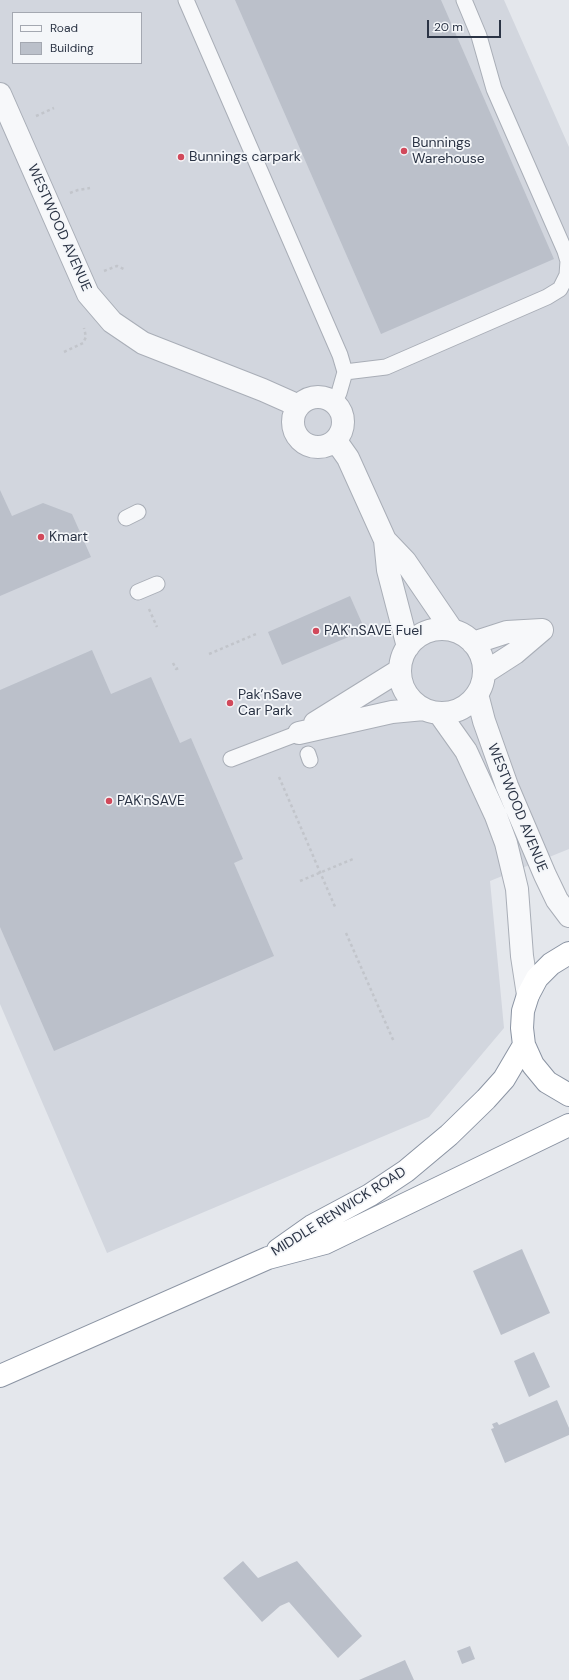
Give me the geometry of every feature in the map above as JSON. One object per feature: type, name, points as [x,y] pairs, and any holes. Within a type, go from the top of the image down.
[{"type":"highway","points":[[569,954],[551,964],[537,978],[528,995],[523,1011],[522,1028],[524,1045],[533,1065],[547,1082],[569,1095]]},
{"type":"highway","name":"MIDDLE RENWICK ROAD","points":[[268,1258],[312,1226],[370,1195],[406,1171],[449,1135],[486,1099],[504,1079],[524,1045]]},
{"type":"highway","name":"MIDDLE RENWICK ROAD","points":[[0,1376],[268,1258],[325,1243],[569,1125]]},
{"type":"street","name":"WESTWOOD AVENUE","points":[[0,94],[6,126],[88,294],[112,322],[143,343],[263,390],[299,406]]},
{"type":"street","points":[[314,398],[323,398],[338,406],[344,422],[342,431],[336,441],[322,447],[307,446],[300,440],[294,431],[293,422],[299,406],[314,398]]},
{"type":"street","points":[[336,441],[348,458],[386,540],[405,562],[452,630]]},
{"type":"street","points":[[386,540],[388,570],[408,647]]},
{"type":"street","points":[[298,733],[392,712],[454,712],[467,705],[478,694],[484,673],[483,662],[480,652],[473,643],[464,635],[452,630],[435,630],[420,636],[408,647],[404,654],[400,670],[402,686],[411,699],[431,711]]},
{"type":"street","points":[[473,643],[507,632],[542,630],[515,653],[484,673]]},
{"type":"street","points":[[298,733],[400,670]]},
{"type":"street","name":"WESTWOOD AVENUE","points":[[478,694],[484,721],[506,786],[544,876],[557,900],[569,916]]},
{"type":"street","name":"WESTWOOD AVENUE","points":[[431,711],[466,751],[496,816],[506,843],[517,889],[522,956],[528,995]]},
{"type":"lane","points":[[186,0],[332,335],[345,372],[339,393],[333,402]]},
{"type":"lane","points":[[345,372],[386,367],[401,361],[547,296],[560,289],[567,275],[568,261],[565,250],[494,89],[479,36],[464,0]]},
{"type":"lane","points":[[142,598],[157,584]]},
{"type":"lane","points":[[231,759],[298,733]]},
{"type":"path","points":[[102,272],[117,266],[126,270]]},
{"type":"path","points":[[64,352],[83,343],[85,340],[86,333],[83,323]]},
{"type":"path","points":[[142,598],[157,627]]},
{"type":"path","points":[[209,654],[256,634]]},
{"type":"path","points":[[173,663],[176,669],[178,668]]},
{"type":"path","points":[[279,777],[336,909]]},
{"type":"path","points":[[300,881],[353,859]]},
{"type":"path","points":[[346,933],[394,1042]]},
{"type":"shaded area","points":[[0,0],[504,0],[569,147],[569,849],[490,881],[504,1028],[429,1117],[107,1253],[0,1004]]},
{"type":"building","name":"Bunnings Warehouse","points":[[235,0],[441,0],[554,259],[381,334]]},
{"type":"building","name":"Kmart","points":[[0,490],[12,516],[43,503],[72,514],[91,557],[0,596]]},
{"type":"building","name":"PAK'nSAVE Fuel","points":[[350,596],[365,630],[282,665],[268,632]]},
{"type":"building","name":"PAK'nSAVE","points":[[92,650],[111,694],[151,677],[180,743],[191,738],[243,859],[234,863],[274,956],[54,1051],[0,927],[0,690]]},
{"type":"building","points":[[522,1249],[550,1313],[501,1335],[473,1271]]},
{"type":"building","points":[[534,1352],[550,1387],[529,1397],[514,1361]]},
{"type":"building","points":[[557,1400],[569,1428],[569,1435],[505,1463],[491,1429],[494,1428],[492,1424],[497,1422],[499,1425]]},
{"type":"building","points":[[243,1561],[258,1578],[297,1561],[362,1636],[338,1658],[289,1602],[280,1606],[262,1622],[223,1578]]},
{"type":"building","points":[[470,1646],[475,1659],[462,1664],[457,1651]]},
{"type":"building","points":[[405,1660],[414,1680],[359,1680]]},
{"type":"place","name":"Bunnings Warehouse","points":[[404,151]]},
{"type":"place","name":"Bunnings carpark","points":[[181,157]]},
{"type":"place","name":"Kmart","points":[[41,537]]},
{"type":"place","name":"PAK'nSAVE Fuel","points":[[316,631]]},
{"type":"place","name":"Pak’nSave Car Park","points":[[230,703]]},
{"type":"place","name":"PAK'nSAVE","points":[[109,801]]}]
